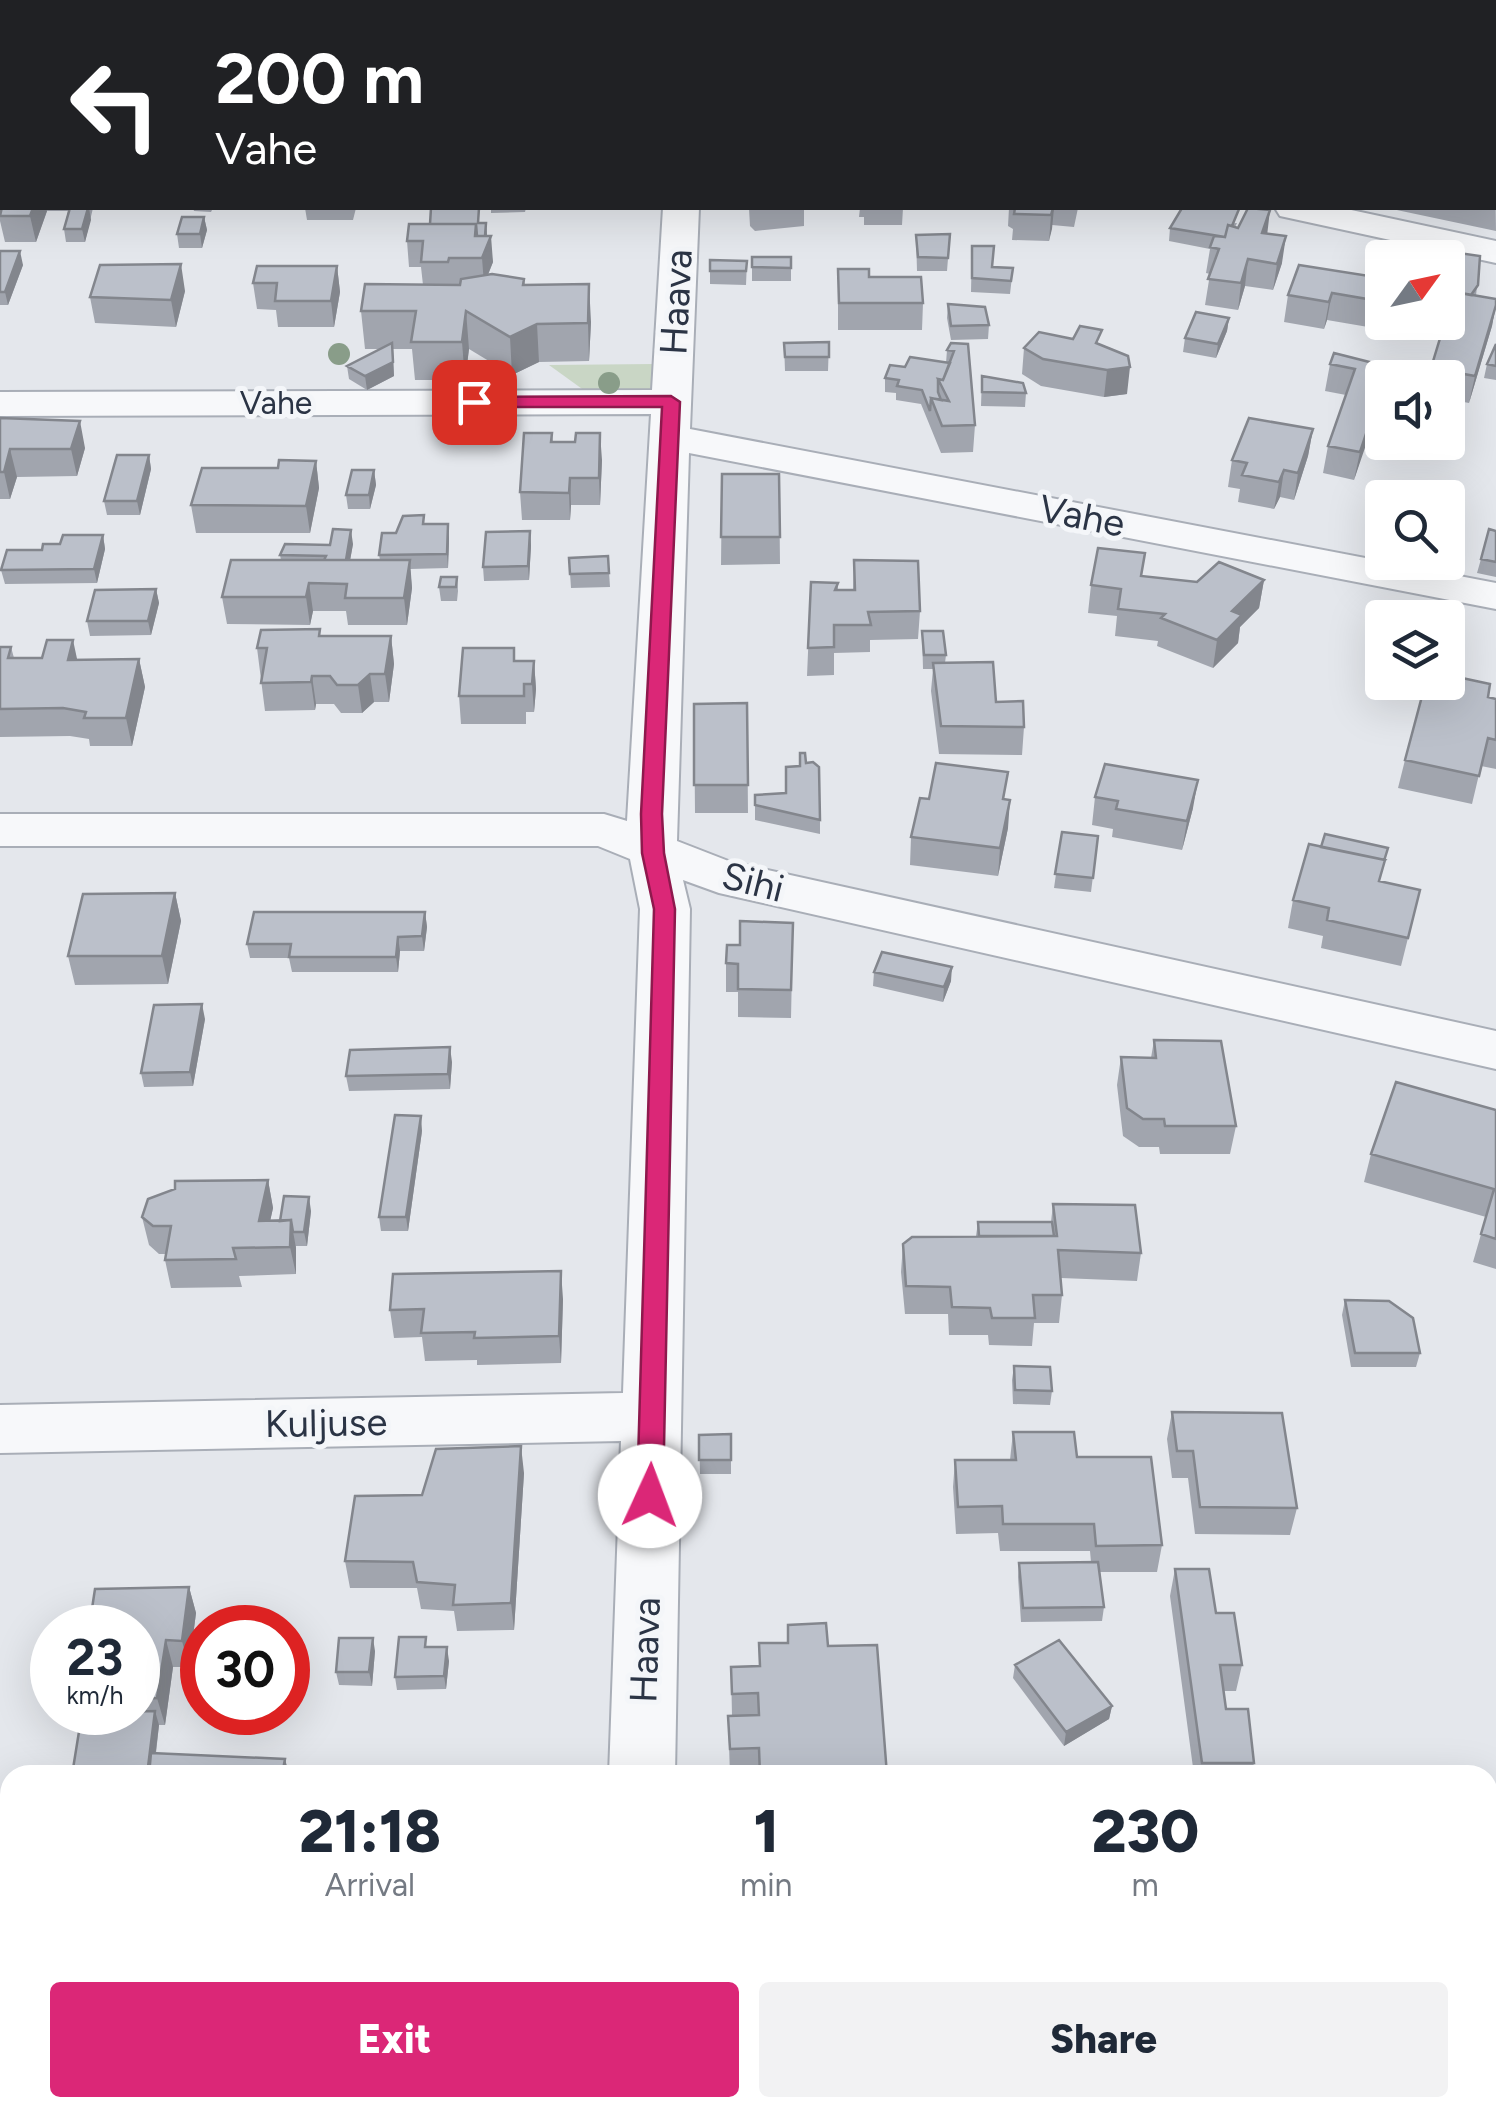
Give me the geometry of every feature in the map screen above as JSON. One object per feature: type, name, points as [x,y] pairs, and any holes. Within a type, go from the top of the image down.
[{"type":"street","name":"Haava","points":[[642,1765],[664,909],[653,853],[681,210]]},
{"type":"street","points":[[1302,210],[1496,252]]},
{"type":"street","name":"Vahe","points":[[0,404],[670,419],[1496,596]]},
{"type":"street","name":"Sihi","points":[[0,830],[604,830],[653,853],[719,876],[1496,1050]]},
{"type":"street","name":"Kuljuse","points":[[0,1430],[652,1416]]},
{"type":"green space","points":[[654,364],[652,391],[585,391],[549,365]]},
{"type":"building","points":[[1,210],[32,210],[30,216],[0,216]]},
{"type":"building","points":[[69,210],[87,210],[82,229],[64,229]]},
{"type":"building","points":[[431,210],[479,210],[478,223],[486,223],[485,236],[477,236],[476,224],[430,224]]},
{"type":"building","points":[[1015,210],[1052,210],[1051,215],[1014,214]]},
{"type":"building","points":[[1181,210],[1239,210],[1225,237],[1170,228]]},
{"type":"building","points":[[1247,210],[1270,210],[1262,233],[1286,236],[1277,264],[1248,259],[1241,283],[1208,279],[1219,249],[1210,247],[1214,236],[1225,237],[1228,225],[1238,228]]},
{"type":"building","points":[[182,217],[204,217],[200,234],[177,234]]},
{"type":"building","points":[[409,224],[476,224],[475,236],[491,236],[482,258],[421,262],[423,241],[407,241]]},
{"type":"building","points":[[950,234],[948,258],[918,257],[916,235]]},
{"type":"building","points":[[972,246],[994,246],[992,267],[1013,268],[1011,281],[972,278]]},
{"type":"building","points":[[0,251],[20,251],[5,292],[0,292]]},
{"type":"building","points":[[1465,254],[1480,256],[1478,285],[1471,295],[1465,294]]},
{"type":"building","points":[[752,257],[791,257],[791,268],[752,267]]},
{"type":"building","points":[[710,260],[747,261],[746,271],[710,271]]},
{"type":"building","points":[[181,264],[171,300],[90,297],[100,265]]},
{"type":"building","points":[[1299,265],[1365,275],[1365,299],[1332,293],[1329,302],[1288,295]]},
{"type":"building","points":[[257,266],[337,266],[331,301],[275,301],[277,283],[253,283]]},
{"type":"building","points":[[838,269],[869,269],[869,277],[921,277],[923,303],[839,303]]},
{"type":"building","points":[[492,274],[524,279],[523,285],[589,284],[588,323],[537,324],[510,337],[466,311],[462,342],[411,342],[416,311],[361,311],[365,284],[460,285],[461,279]]},
{"type":"building","points":[[1465,294],[1496,299],[1475,376],[1465,374],[1465,360],[1433,360],[1440,340],[1465,340]]},
{"type":"building","points":[[948,304],[985,307],[989,325],[951,326]]},
{"type":"building","points":[[1196,312],[1229,318],[1218,344],[1185,338]]},
{"type":"building","points":[[1080,326],[1102,330],[1096,343],[1128,356],[1130,367],[1107,370],[1043,359],[1024,348],[1039,332],[1073,339]]},
{"type":"building","points":[[829,342],[829,357],[785,357],[784,343]]},
{"type":"building","points":[[392,343],[393,362],[365,376],[347,366]]},
{"type":"building","points":[[951,343],[968,344],[975,425],[942,426],[931,398],[949,401],[938,379],[943,380],[954,351],[947,350]]},
{"type":"building","points":[[1496,344],[1496,366],[1487,364]]},
{"type":"building","points":[[1334,353],[1365,361],[1365,437],[1360,452],[1328,446],[1355,369],[1330,364]]},
{"type":"building","points":[[910,357],[950,363],[943,380],[938,379],[941,400],[931,398],[930,411],[922,390],[897,386],[899,380],[885,378],[890,365],[905,367]]},
{"type":"building","points":[[982,376],[1023,383],[1026,393],[982,392]]},
{"type":"building","points":[[0,418],[80,421],[71,449],[10,449],[4,472],[0,472]]},
{"type":"building","points":[[1249,418],[1313,429],[1298,473],[1284,470],[1279,482],[1242,475],[1247,463],[1232,460]]},
{"type":"building","points":[[524,433],[552,433],[551,442],[575,442],[576,433],[600,433],[599,478],[570,478],[569,493],[520,492]]},
{"type":"building","points":[[117,455],[149,455],[137,501],[104,501]]},
{"type":"building","points":[[279,460],[316,461],[306,506],[191,505],[202,468],[278,468]]},
{"type":"building","points":[[352,470],[374,470],[369,495],[346,495]]},
{"type":"building","points":[[722,474],[779,474],[780,537],[721,537]]},
{"type":"building","points":[[424,515],[423,524],[448,524],[447,554],[379,555],[382,533],[396,533],[403,516]]},
{"type":"building","points":[[333,529],[351,530],[346,560],[280,555],[285,544],[330,545]]},
{"type":"building","points":[[1489,529],[1496,531],[1496,562],[1481,559]]},
{"type":"building","points":[[530,531],[528,566],[483,567],[486,532]]},
{"type":"building","points":[[63,535],[103,535],[94,569],[1,570],[7,550],[42,550],[43,544],[60,544]]},
{"type":"building","points":[[1098,548],[1145,553],[1141,576],[1197,582],[1219,562],[1264,580],[1232,611],[1242,615],[1217,640],[1161,618],[1165,614],[1118,609],[1121,589],[1091,585]]},
{"type":"building","points":[[608,556],[609,573],[570,574],[569,558]]},
{"type":"building","points":[[231,560],[410,560],[404,598],[345,598],[347,584],[309,583],[306,597],[222,597]]},
{"type":"building","points":[[854,560],[918,561],[920,611],[868,612],[871,625],[834,625],[834,647],[808,648],[811,582],[838,583],[835,590],[855,590]]},
{"type":"building","points":[[441,577],[457,577],[456,587],[439,587]]},
{"type":"building","points":[[156,589],[148,621],[87,621],[95,590]]},
{"type":"building","points":[[320,629],[319,636],[391,636],[385,674],[370,674],[358,685],[337,685],[330,676],[312,676],[311,682],[261,683],[267,648],[257,648],[261,630]]},
{"type":"building","points":[[922,631],[943,631],[946,655],[924,655]]},
{"type":"building","points":[[47,640],[73,640],[68,660],[139,659],[126,718],[84,718],[86,712],[63,708],[0,709],[0,647],[11,647],[8,658],[42,658]]},
{"type":"building","points":[[463,648],[514,648],[514,661],[534,661],[532,684],[524,684],[524,696],[459,696]]},
{"type":"building","points":[[993,662],[996,702],[1023,701],[1024,727],[941,726],[933,663]]},
{"type":"building","points":[[1465,679],[1490,684],[1488,697],[1496,699],[1496,740],[1488,738],[1479,776],[1405,760],[1421,700],[1465,700]]},
{"type":"building","points":[[747,703],[748,785],[694,785],[694,704]]},
{"type":"building","points":[[800,753],[805,753],[806,763],[813,762],[819,767],[820,820],[755,805],[755,795],[786,793],[786,767],[800,766]]},
{"type":"building","points":[[936,763],[1008,772],[1003,799],[1010,800],[1000,848],[911,837],[920,798],[929,799]]},
{"type":"building","points":[[1105,764],[1198,780],[1187,821],[1116,809],[1118,801],[1095,797]]},
{"type":"building","points":[[1062,832],[1098,836],[1093,878],[1055,874]]},
{"type":"building","points":[[1325,834],[1388,848],[1384,860],[1321,847]]},
{"type":"building","points":[[1309,844],[1385,860],[1379,881],[1420,890],[1408,938],[1327,920],[1329,908],[1293,900]]},
{"type":"building","points":[[175,893],[162,956],[68,956],[83,894]]},
{"type":"building","points":[[254,912],[425,912],[422,936],[398,937],[396,957],[289,957],[291,944],[247,944]]},
{"type":"building","points":[[740,921],[793,923],[791,990],[738,989],[738,964],[726,963],[727,945],[740,945]]},
{"type":"building","points":[[882,952],[952,967],[944,987],[874,972]]},
{"type":"building","points":[[202,1004],[190,1072],[141,1073],[154,1005]]},
{"type":"building","points":[[1154,1040],[1221,1041],[1236,1126],[1165,1126],[1164,1119],[1143,1119],[1127,1108],[1121,1057],[1156,1058]]},
{"type":"building","points":[[450,1047],[448,1074],[346,1076],[350,1050]]},
{"type":"building","points":[[1396,1082],[1496,1110],[1496,1239],[1481,1234],[1494,1189],[1371,1154]]},
{"type":"building","points":[[395,1115],[421,1116],[406,1217],[379,1217]]},
{"type":"building","points":[[268,1180],[259,1221],[291,1220],[290,1247],[233,1248],[236,1259],[165,1260],[171,1226],[153,1226],[142,1217],[148,1199],[175,1189],[175,1181]]},
{"type":"building","points":[[284,1196],[309,1197],[304,1232],[293,1232],[291,1220],[280,1221]]},
{"type":"building","points":[[1053,1204],[1135,1205],[1141,1253],[1058,1250],[1062,1295],[1033,1295],[1035,1318],[992,1318],[990,1308],[952,1307],[950,1287],[906,1286],[903,1244],[912,1237],[1057,1236]]},
{"type":"building","points":[[978,1222],[1052,1222],[1054,1236],[979,1236]]},
{"type":"building","points":[[561,1271],[559,1336],[474,1338],[475,1332],[421,1333],[424,1309],[390,1310],[393,1274]]},
{"type":"building","points":[[1345,1300],[1389,1301],[1413,1318],[1420,1353],[1355,1353]]},
{"type":"building","points":[[1014,1366],[1050,1367],[1052,1391],[1015,1390]]},
{"type":"building","points":[[1172,1412],[1282,1413],[1297,1508],[1200,1507],[1193,1451],[1177,1451]]},
{"type":"building","points":[[1013,1432],[1074,1432],[1077,1457],[1151,1457],[1162,1545],[1096,1546],[1094,1524],[1003,1524],[1002,1506],[958,1507],[955,1460],[1016,1460]]},
{"type":"building","points":[[731,1434],[731,1460],[699,1460],[699,1435]]},
{"type":"building","points":[[521,1446],[511,1603],[453,1605],[455,1585],[417,1582],[413,1562],[345,1561],[355,1496],[422,1495],[436,1449]]},
{"type":"building","points":[[1098,1562],[1104,1607],[1023,1608],[1019,1563]]},
{"type":"building","points":[[1175,1569],[1209,1569],[1216,1613],[1234,1613],[1242,1665],[1220,1665],[1226,1709],[1248,1709],[1254,1763],[1202,1763]]},
{"type":"building","points":[[189,1587],[187,1605],[180,1605],[180,1641],[166,1640],[160,1679],[160,1605],[93,1605],[95,1589]]},
{"type":"building","points":[[826,1623],[828,1646],[877,1645],[886,1765],[760,1765],[759,1748],[730,1749],[728,1716],[759,1715],[758,1693],[732,1694],[731,1667],[760,1666],[759,1643],[788,1643],[788,1625]]},
{"type":"building","points":[[399,1637],[426,1637],[425,1647],[447,1647],[444,1676],[395,1677]]},
{"type":"building","points":[[339,1638],[373,1638],[369,1672],[336,1672]]},
{"type":"building","points":[[1059,1640],[1112,1706],[1066,1732],[1015,1665]]},
{"type":"building","points":[[78,1735],[152,1735],[148,1765],[74,1765]]},
{"type":"building","points":[[151,1753],[285,1759],[284,1765],[150,1765]]},
{"type":"route","points":[[474,402],[671,402],[652,814],[653,853],[664,909],[650,1496]]}]
